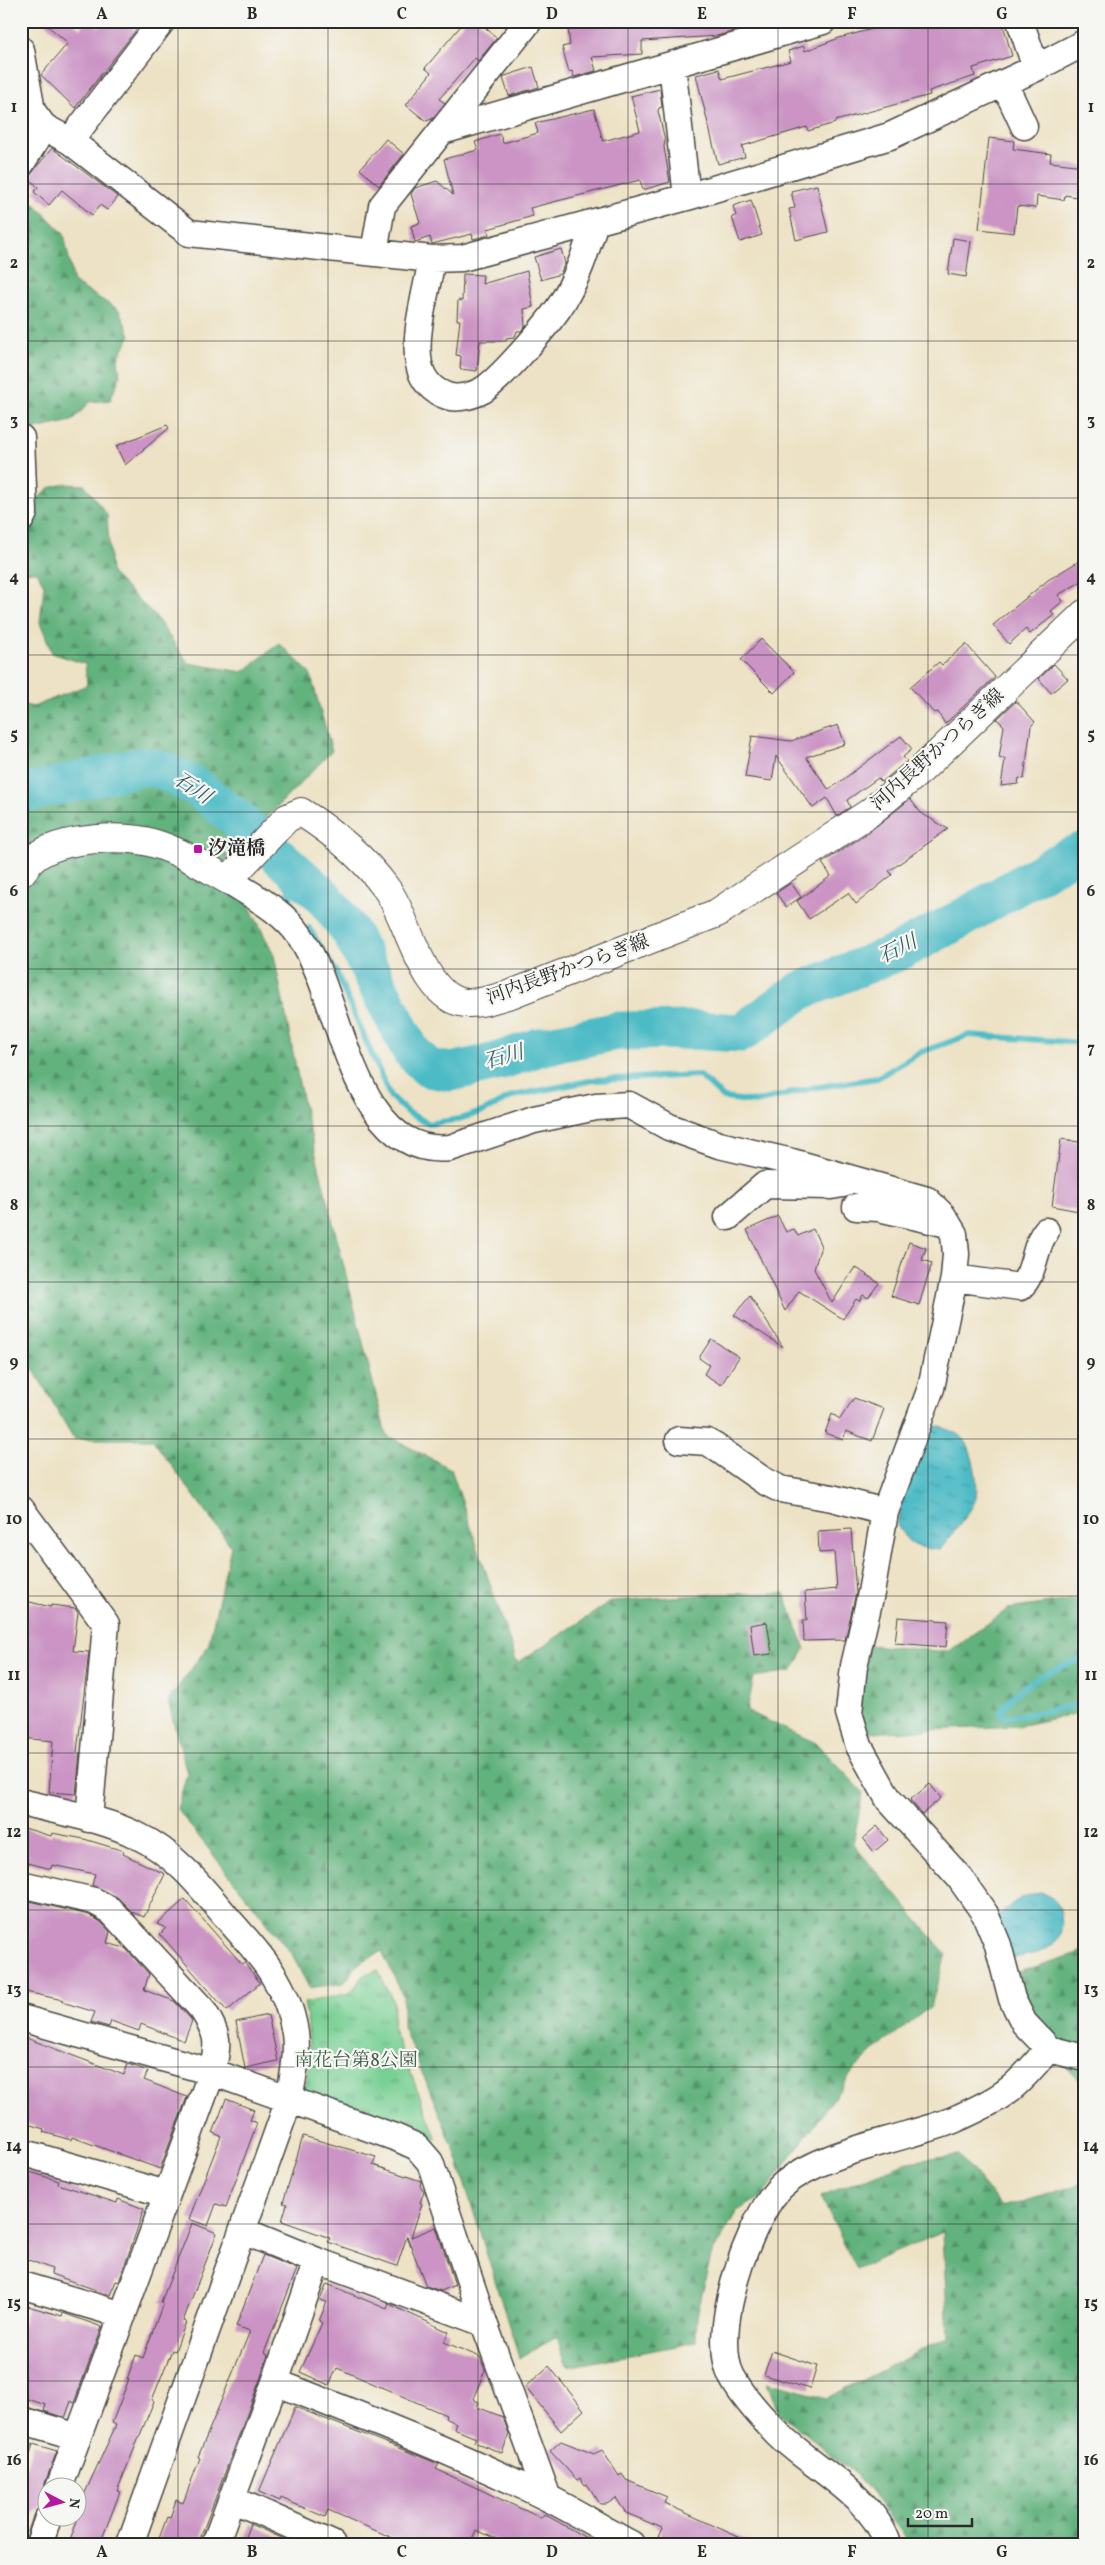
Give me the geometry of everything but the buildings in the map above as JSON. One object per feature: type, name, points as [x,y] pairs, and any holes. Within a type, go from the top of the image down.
[{"type":"main road","name":"河内長野かつらぎ線","points":[[230,877],[287,818],[301,812],[356,853],[388,890],[428,973],[442,994],[465,1003],[485,1002],[511,994],[716,912],[869,813],[921,770],[1084,614]]},
{"type":"main road","points":[[21,873],[34,858],[62,846],[92,838],[126,839],[156,844],[230,877]]},
{"type":"street","points":[[70,141],[162,21]]},
{"type":"street","points":[[374,253],[382,206],[529,21]]},
{"type":"street","points":[[442,131],[672,65],[757,31],[823,21]]},
{"type":"street","points":[[1020,21],[1036,68]]},
{"type":"street","points":[[21,50],[32,111],[44,128],[70,141],[189,233],[432,259],[462,258],[687,197],[890,136],[1036,68],[1084,43]]},
{"type":"street","points":[[672,65],[687,197]]},
{"type":"street","points":[[1004,83],[1024,126]]},
{"type":"street","points":[[21,164],[44,128]]},
{"type":"street","points":[[432,259],[418,339],[418,363],[424,379],[436,393],[452,398],[464,397],[483,390],[510,366],[560,306],[585,257],[595,222]]},
{"type":"street","points":[[21,438],[24,513],[21,519]]},
{"type":"street","points":[[230,877],[275,911],[300,936],[319,973],[358,1080],[375,1111],[398,1136],[415,1144],[438,1149],[450,1148],[534,1120],[596,1107],[629,1105],[690,1136],[927,1200],[948,1224],[954,1234],[956,1254],[954,1278],[931,1388],[885,1512],[872,1593],[854,1666],[849,1713],[859,1746],[889,1800],[959,1877],[985,1914],[998,1945],[1012,1999],[1024,2023],[1049,2049],[1084,2058]]},
{"type":"street","points":[[728,1217],[765,1185],[832,1186],[860,1181]]},
{"type":"street","points":[[856,1207],[879,1208],[948,1224]]},
{"type":"street","points":[[954,1278],[1020,1287],[1028,1277],[1040,1239],[1046,1231]]},
{"type":"street","points":[[679,1440],[707,1442],[764,1481],[780,1489],[858,1504],[885,1512]]},
{"type":"street","points":[[21,1509],[106,1624],[89,1819]]},
{"type":"street","points":[[21,1802],[89,1819],[138,1836],[162,1850],[179,1864],[249,1943],[272,1973],[286,2000],[295,2033],[295,2064],[288,2100],[130,2544]]},
{"type":"street","points":[[21,1884],[94,1902],[110,1910],[202,2009],[214,2028],[218,2046],[212,2072],[63,2478]]},
{"type":"street","points":[[21,2018],[212,2072],[397,2138],[417,2147],[430,2162],[484,2323],[548,2498]]},
{"type":"street","points":[[888,2544],[876,2520],[853,2496],[777,2434],[747,2399],[731,2376],[726,2346],[726,2317],[735,2276],[746,2247],[773,2195],[783,2184],[806,2168],[958,2118],[1007,2092],[1049,2049]]},
{"type":"street","points":[[21,2152],[166,2194]]},
{"type":"street","points":[[242,2231],[484,2323]]},
{"type":"street","points":[[215,2544],[275,2382],[317,2261]]},
{"type":"street","points":[[21,2285],[123,2314]]},
{"type":"street","points":[[275,2382],[394,2428],[548,2498],[631,2544]]},
{"type":"street","points":[[21,2420],[78,2437]]},
{"type":"street","points":[[232,2499],[332,2544]]},
{"type":"street","points":[[39,2544],[45,2528]]},
{"type":"green space","points":[[21,190],[64,234],[74,283],[119,310],[130,335],[118,359],[120,377],[110,400],[90,402],[72,421],[21,432]]},
{"type":"green space","points":[[65,484],[85,485],[107,515],[111,573],[155,616],[188,663],[243,672],[279,643],[310,673],[332,751],[226,859],[274,955],[303,1103],[386,1435],[451,1469],[517,1663],[612,1601],[715,1594],[784,1593],[805,1649],[792,1671],[754,1677],[747,1711],[816,1743],[863,1792],[853,1844],[946,1954],[931,2006],[877,2048],[854,2070],[763,2196],[737,2211],[711,2256],[697,2316],[696,2342],[567,2367],[557,2337],[519,2358],[454,2149],[403,2027],[403,1996],[382,1951],[358,1964],[344,1983],[309,1988],[293,1956],[177,1809],[187,1773],[168,1701],[208,1646],[231,1546],[152,1439],[74,1439],[21,1348],[21,704],[33,707],[87,685],[85,664],[52,653],[40,622],[44,585],[37,572],[21,571],[21,537],[29,523],[31,505],[49,488]]},
{"type":"green space","points":[[1084,1598],[1084,1712],[1018,1726],[861,1733],[855,1709],[869,1645],[948,1652],[1008,1609]]},
{"type":"green space","points":[[1084,1951],[1084,2085],[1049,2049],[1036,2027],[1016,1973]]},
{"type":"green space","name":"南花台第8公園","points":[[378,1970],[394,2003],[393,2029],[437,2139],[430,2141],[406,2120],[311,2099],[305,2090],[309,2046],[304,2003],[350,1993],[365,1974]]},
{"type":"green space","points":[[959,2155],[1003,2208],[1084,2183],[1084,2544],[906,2544],[906,2538],[860,2478],[778,2412],[767,2382],[827,2398],[948,2337],[943,2232],[856,2269],[821,2196],[907,2162]]},
{"type":"water","points":[[925,1423],[961,1436],[970,1452],[975,1471],[977,1489],[974,1503],[963,1521],[940,1550],[914,1545],[906,1538],[897,1525],[907,1475]]},
{"type":"water","points":[[1040,1892],[1051,1898],[1059,1906],[1062,1927],[1059,1936],[1054,1943],[1038,1953],[1007,1958],[995,1919],[1015,1902]]},
{"type":"waterway","name":"石川","points":[[21,794],[144,766],[163,770],[198,788],[235,817],[323,896],[350,931],[411,1051],[428,1068],[451,1072],[496,1062],[539,1047],[618,1031],[692,1030],[741,1033],[800,991],[898,952],[959,920],[1066,858],[1084,851]]},
{"type":"waterway","points":[[280,857],[293,908],[298,915]]},
{"type":"waterway","points":[[309,928],[336,972],[390,1096],[407,1112],[429,1124],[459,1119],[484,1111],[513,1096],[594,1080],[699,1075],[724,1098],[756,1102],[812,1088],[877,1078],[921,1052],[969,1035],[1084,1043]]},
{"type":"waterway","points":[[1084,1658],[1037,1678],[1026,1685],[1016,1693],[1000,1713],[1007,1717],[1084,1705]]},
{"type":"place","name":"汐滝橋","points":[[198,849]]}]
